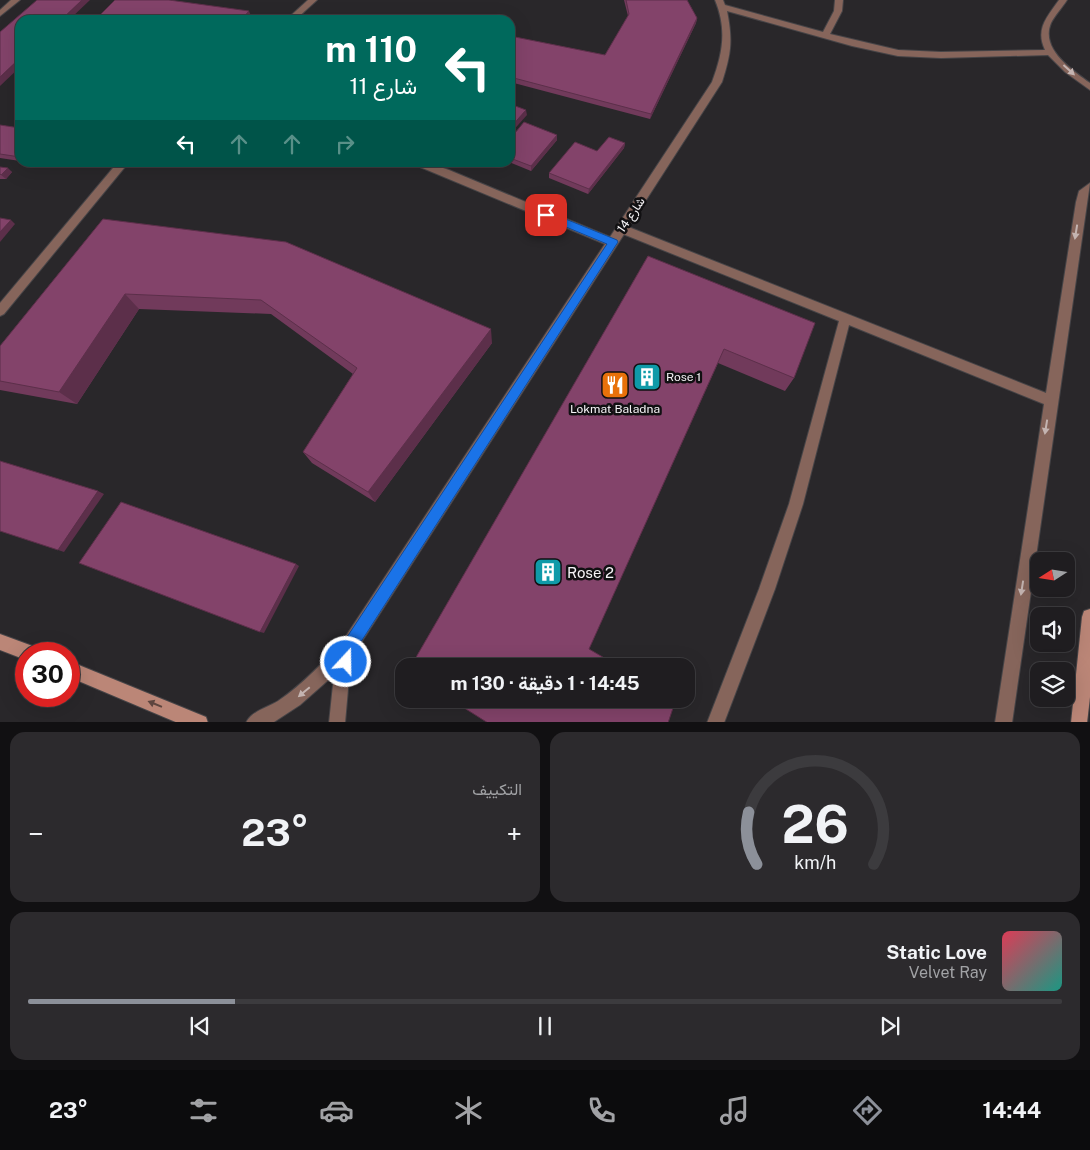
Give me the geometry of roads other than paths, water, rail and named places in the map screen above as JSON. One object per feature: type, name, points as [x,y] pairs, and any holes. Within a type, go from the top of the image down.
[{"type":"street","points":[[0,14],[16,0]]},
{"type":"street","points":[[296,15],[313,0]]},
{"type":"street","points":[[825,36],[838,11],[839,0]]},
{"type":"street","points":[[1063,0],[1048,22],[1045,31],[1046,41],[1051,52],[1090,87]]},
{"type":"street","points":[[720,4],[876,50],[920,55],[1051,52]]},
{"type":"street","name":"شارع 14","points":[[254,722],[296,698],[326,673],[350,645],[622,229],[717,82],[726,56],[727,31],[720,4]]},
{"type":"street","points":[[0,311],[120,167]]},
{"type":"street","points":[[428,167],[613,242]]},
{"type":"street","points":[[1003,722],[1081,202],[1083,194],[1090,186]]},
{"type":"street","points":[[622,229],[1050,400]]},
{"type":"street","points":[[715,722],[767,589],[796,504],[845,319]]},
{"type":"street","points":[[1079,722],[1090,617]]},
{"type":"street","points":[[0,642],[15,648]]},
{"type":"street","name":"شارع 14","points":[[337,722],[341,678],[350,645]]},
{"type":"street","points":[[80,673],[200,722]]},
{"type":"place","name":"Rose 1","points":[[647,377]]},
{"type":"place","name":"Lokmat Baladna","points":[[615,385]]},
{"type":"place","name":"Rose 2","points":[[548,572]]}]
